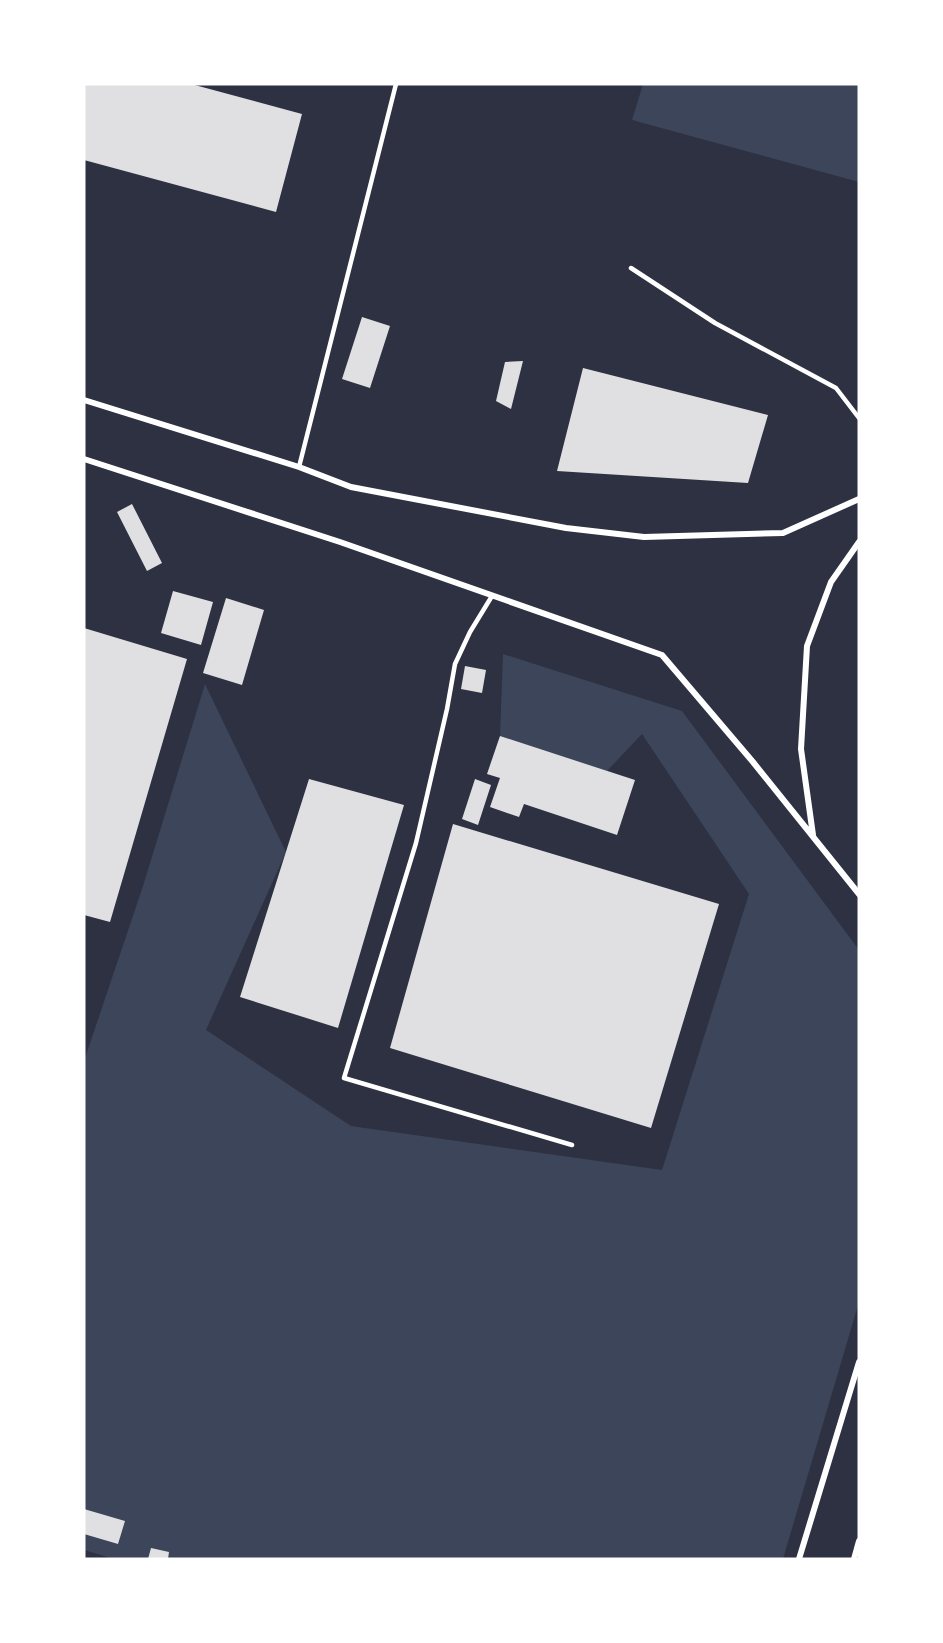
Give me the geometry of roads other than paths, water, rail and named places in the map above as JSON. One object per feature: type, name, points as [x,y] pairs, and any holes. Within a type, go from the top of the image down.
[{"type":"street","points":[[84,400],[298,467],[351,487],[566,528],[644,537],[783,533],[859,499]]},
{"type":"street","points":[[84,459],[340,542],[662,655],[813,835],[859,895]]},
{"type":"street","points":[[813,835],[801,749],[807,646],[831,582],[859,542]]},
{"type":"street","points":[[799,1559],[859,1362]]},
{"type":"street","points":[[854,1559],[859,1540]]},
{"type":"lane","points":[[298,467],[396,84]]},
{"type":"lane","points":[[631,268],[715,323],[836,388],[859,418]]},
{"type":"lane","points":[[492,596],[470,632],[455,664],[447,710],[416,843],[344,1078],[572,1145]]}]
